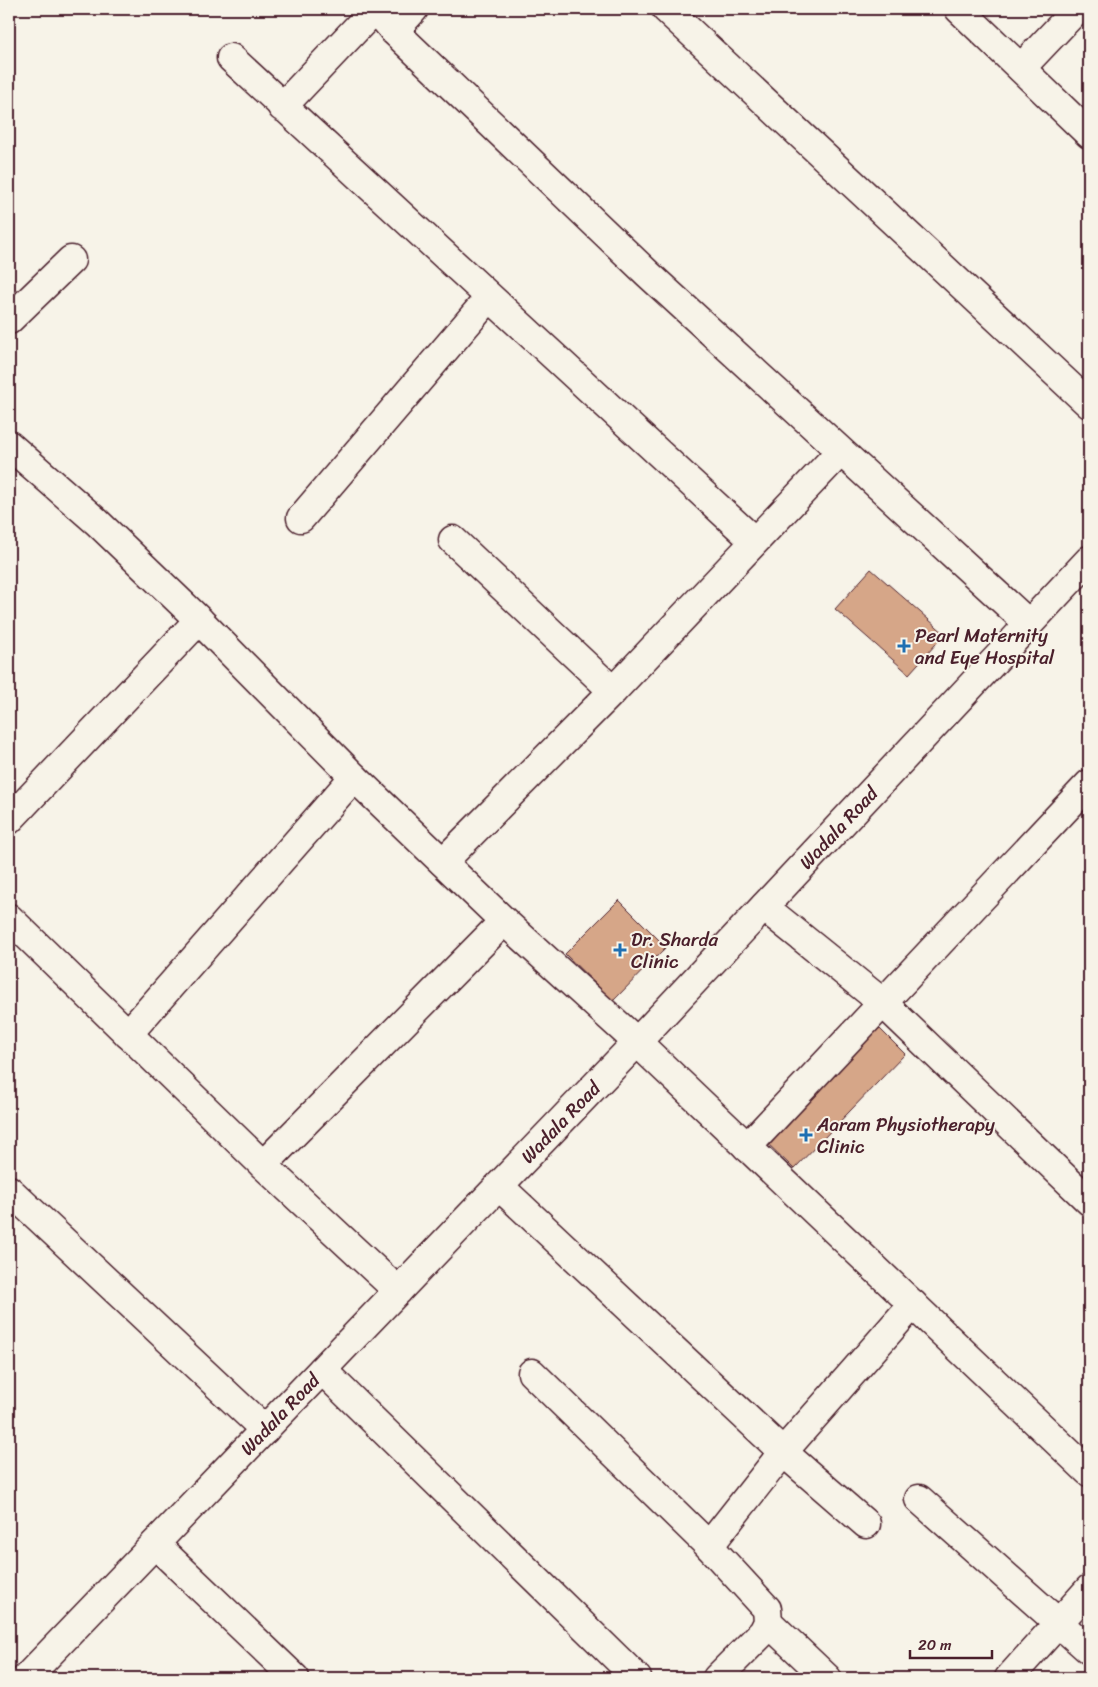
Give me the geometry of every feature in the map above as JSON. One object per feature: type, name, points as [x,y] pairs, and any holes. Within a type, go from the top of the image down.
[{"type":"street","points":[[282,107],[376,9],[394,31],[648,274],[1029,624]]},
{"type":"street","points":[[394,31],[414,9]]},
{"type":"street","points":[[666,9],[1089,404]]},
{"type":"street","points":[[959,9],[1089,134]]},
{"type":"street","points":[[1021,68],[1077,9]]},
{"type":"street","points":[[231,58],[753,540]]},
{"type":"street","points":[[9,320],[71,260]]},
{"type":"street","points":[[301,518],[489,298]]},
{"type":"street","points":[[10,450],[97,522],[199,620],[354,778],[504,921],[637,1042],[1089,1472]]},
{"type":"street","points":[[443,862],[613,691],[753,540],[840,452]]},
{"type":"street","points":[[453,540],[613,691]]},
{"type":"street","name":"Wadala Road","points":[[26,1678],[637,1042],[1089,560]]},
{"type":"street","points":[[9,820],[199,620]]},
{"type":"street","points":[[128,1034],[354,778]]},
{"type":"street","points":[[747,1147],[1089,784]]},
{"type":"street","points":[[764,907],[883,1003],[1089,1201]]},
{"type":"street","points":[[9,918],[263,1164],[398,1291]]},
{"type":"street","points":[[263,1164],[504,921]]},
{"type":"street","points":[[499,1186],[783,1452],[866,1524]]},
{"type":"street","points":[[9,1190],[265,1430]]},
{"type":"street","points":[[709,1546],[783,1452],[913,1304]]},
{"type":"street","points":[[322,1370],[637,1678]]},
{"type":"street","points":[[532,1373],[709,1546],[759,1598],[767,1609],[768,1622],[763,1632],[717,1678]]},
{"type":"street","points":[[919,1500],[1089,1650]]},
{"type":"street","points":[[155,1544],[295,1678]]},
{"type":"street","points":[[1009,1678],[1089,1589]]},
{"type":"street","points":[[768,1622],[827,1678]]},
{"type":"building","points":[[871,569],[945,634],[909,674],[835,609]]},
{"type":"building","points":[[619,900],[666,947],[613,1001],[565,954]]},
{"type":"building","points":[[876,1025],[905,1054],[794,1169],[764,1140]]},
{"type":"place","name":"Pearl Maternity and Eye Hospital","points":[[904,646]]},
{"type":"place","name":"Dr. Sharda Clinic","points":[[620,950]]},
{"type":"place","name":"Aaram Physiotherapy Clinic","points":[[806,1135]]}]
